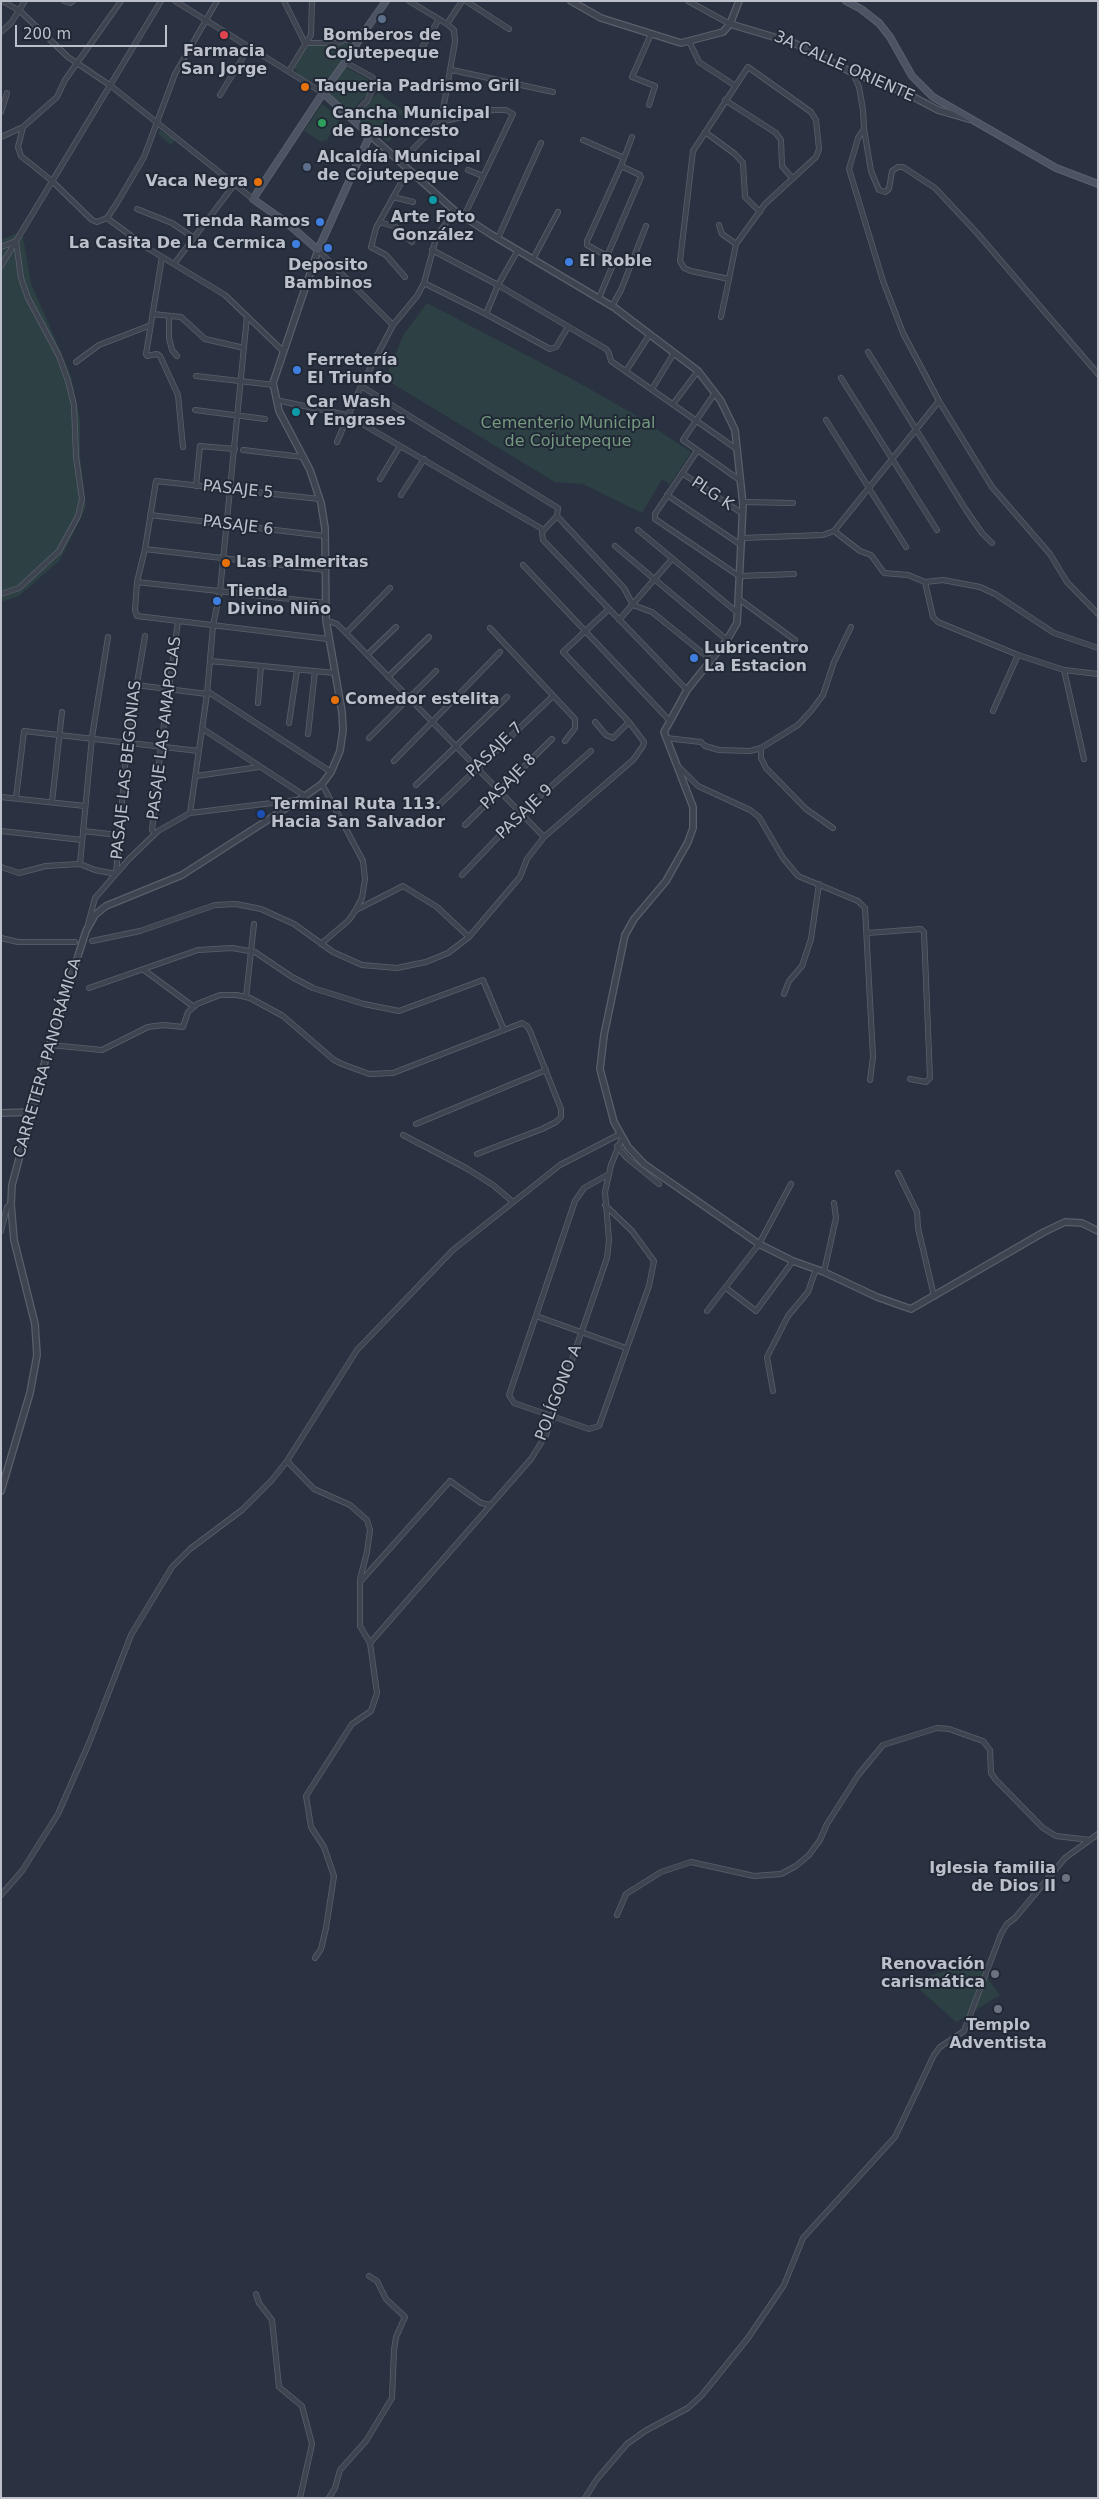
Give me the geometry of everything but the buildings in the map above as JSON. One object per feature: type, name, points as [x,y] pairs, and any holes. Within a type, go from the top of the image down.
[{"type":"main road","points":[[323,93],[370,135],[318,250],[287,223],[253,199],[323,93],[386,1]]},
{"type":"main road","points":[[846,1],[870,15],[885,31],[912,76],[925,90],[973,121],[1056,168],[1098,184]]},
{"type":"street","points":[[2,1],[20,11],[78,63],[111,86],[253,199]]},
{"type":"street","points":[[1,32],[20,11],[25,1]]},
{"type":"street","points":[[64,1],[70,3],[73,1]]},
{"type":"street","points":[[2,136],[23,127],[57,98],[65,80],[121,1]]},
{"type":"street","points":[[1,266],[161,1]]},
{"type":"street","points":[[174,1],[250,46],[323,93]]},
{"type":"street","points":[[23,127],[18,147],[21,156],[52,181],[92,220],[98,222],[107,218],[144,157],[175,74],[217,1]]},
{"type":"street","points":[[284,1],[305,43]]},
{"type":"street","points":[[289,71],[311,35],[312,1]]},
{"type":"street","points":[[400,162],[430,132],[443,110],[452,70],[455,42],[454,30],[408,1]]},
{"type":"street","points":[[447,24],[462,1]]},
{"type":"street","points":[[466,1],[509,29]]},
{"type":"street","points":[[571,1],[601,18],[681,43],[723,32],[730,24],[739,1]]},
{"type":"street","name":"3A CALLE ORIENTE","points":[[688,1],[730,24],[794,43],[853,73],[904,92],[938,110],[973,121]]},
{"type":"street","points":[[422,48],[439,19]]},
{"type":"street","points":[[650,105],[655,86],[632,78],[651,34]]},
{"type":"street","points":[[305,43],[336,43],[362,35]]},
{"type":"street","points":[[689,41],[699,62],[734,85]]},
{"type":"street","points":[[220,96],[250,46]]},
{"type":"street","points":[[345,62],[372,77],[376,83],[367,100],[350,118]]},
{"type":"street","points":[[721,317],[736,244],[760,212],[792,178],[816,157],[818,148],[816,120],[811,112],[748,68],[734,85],[693,152],[680,261],[684,268],[691,271],[729,278]]},
{"type":"street","points":[[452,70],[553,92]]},
{"type":"street","points":[[853,73],[859,88],[871,171],[879,190],[886,192],[889,189],[892,171],[898,167],[903,167],[935,188],[983,240],[1098,374]]},
{"type":"street","points":[[1,112],[7,93]]},
{"type":"street","points":[[725,100],[776,132],[781,140],[782,166],[792,178]]},
{"type":"street","points":[[437,120],[449,121],[493,110],[506,110],[513,114],[464,216]]},
{"type":"street","points":[[864,129],[858,138],[849,168],[883,281],[903,332],[939,401],[992,487],[1050,554],[1067,582],[1098,614]]},
{"type":"street","points":[[705,132],[735,154],[743,163],[745,197],[760,212]]},
{"type":"street","points":[[370,135],[455,211],[612,306],[698,371],[715,393],[735,430],[743,502],[740,599],[737,623],[728,640],[710,659],[687,690],[664,732],[693,807],[694,828],[666,881],[628,928],[604,1035],[600,1068],[621,1136],[644,1164],[759,1244],[794,1261],[906,1308],[916,1308],[1035,1237],[1065,1222],[1082,1223],[1098,1231]]},
{"type":"street","points":[[599,298],[614,262],[587,244],[587,241],[632,137]]},
{"type":"street","points":[[583,140],[624,158]]},
{"type":"street","points":[[498,238],[541,144]]},
{"type":"street","points":[[607,256],[641,177],[621,166]]},
{"type":"street","points":[[468,170],[484,176]]},
{"type":"street","points":[[406,277],[386,255],[372,247],[376,228],[410,171]]},
{"type":"street","points":[[174,264],[234,185]]},
{"type":"street","points":[[393,197],[413,202]]},
{"type":"street","points":[[137,209],[172,223],[194,238]]},
{"type":"street","points":[[336,442],[361,386],[393,325],[417,296],[424,283],[437,235],[455,211]]},
{"type":"street","points":[[533,259],[558,212]]},
{"type":"street","points":[[107,218],[123,232],[225,295],[283,351]]},
{"type":"street","points":[[380,222],[396,228],[412,242]]},
{"type":"street","points":[[719,224],[722,234],[736,244]]},
{"type":"street","points":[[612,306],[621,290],[646,226]]},
{"type":"street","points":[[1,247],[16,242]]},
{"type":"street","points":[[1,594],[19,588],[58,551],[78,516],[82,498],[76,457],[74,405],[68,381],[59,356],[28,298],[21,278],[16,242]]},
{"type":"street","points":[[393,325],[318,250],[283,351],[274,386],[275,400],[347,415],[544,530]]},
{"type":"street","points":[[432,250],[498,285],[608,350],[611,361],[738,450]]},
{"type":"street","points":[[485,314],[498,285],[518,250]]},
{"type":"street","points":[[162,257],[146,354],[148,356],[157,354],[160,356],[178,395],[183,447]]},
{"type":"street","points":[[424,283],[550,349],[556,346],[568,327]]},
{"type":"street","points":[[153,314],[181,317],[205,339],[244,348]]},
{"type":"street","points":[[190,813],[203,729],[213,626],[224,558],[247,316]]},
{"type":"street","points":[[169,317],[169,338],[172,350],[177,356]]},
{"type":"street","points":[[76,362],[99,345],[151,325]]},
{"type":"street","points":[[626,371],[650,334]]},
{"type":"street","points":[[868,352],[982,534],[992,543]]},
{"type":"street","points":[[652,390],[674,353]]},
{"type":"street","points":[[673,404],[698,371]]},
{"type":"street","points":[[196,376],[274,386]]},
{"type":"street","points":[[841,378],[937,530]]},
{"type":"street","points":[[361,386],[556,506],[559,511],[541,535],[543,540],[687,690]]},
{"type":"street","points":[[715,393],[684,440],[741,481]]},
{"type":"street","name":"CARRETERA PANORÁMICA","points":[[1,1491],[31,1386],[37,1355],[35,1324],[14,1240],[11,1204],[12,1185],[50,1045],[86,931],[95,915],[106,906],[182,875],[322,784],[331,772],[340,751],[343,730],[326,620],[325,536],[319,499],[303,457],[275,400]]},
{"type":"street","points":[[742,538],[823,535],[834,531],[893,461],[939,401]]},
{"type":"street","points":[[195,410],[265,419]]},
{"type":"street","points":[[826,420],[906,547]]},
{"type":"street","points":[[196,486],[200,446],[234,449]]},
{"type":"street","points":[[380,479],[400,446]]},
{"type":"street","points":[[243,450],[303,457]]},
{"type":"street","points":[[697,451],[654,514],[655,519],[740,576],[794,574]]},
{"type":"street","points":[[401,495],[424,459]]},
{"type":"street","name":"PLG K","points":[[682,473],[743,514]]},
{"type":"street","name":"PASAJE 5","points":[[150,515],[156,481],[319,499]]},
{"type":"street","points":[[667,495],[741,545]]},
{"type":"street","points":[[743,502],[793,503]]},
{"type":"street","points":[[150,515],[145,549],[137,582],[135,610],[137,616],[328,638]]},
{"type":"street","name":"PASAJE 6","points":[[150,515],[325,536]]},
{"type":"street","points":[[557,516],[624,588],[633,605],[652,612],[710,659]]},
{"type":"street","points":[[638,530],[738,613]]},
{"type":"street","points":[[834,531],[860,551],[871,555],[884,573],[908,575],[925,582],[943,580],[980,587],[995,594],[1054,633],[1098,648]]},
{"type":"street","points":[[615,546],[728,640]]},
{"type":"street","points":[[145,549],[325,570]]},
{"type":"street","points":[[620,620],[672,559]]},
{"type":"street","points":[[523,565],[669,720]]},
{"type":"street","points":[[137,582],[326,603]]},
{"type":"street","points":[[925,582],[933,617],[938,622],[1064,670],[1098,674]]},
{"type":"street","points":[[346,633],[390,588]]},
{"type":"street","points":[[740,599],[795,640]]},
{"type":"street","points":[[92,941],[140,931],[215,905],[236,904],[261,909],[294,924],[333,952],[362,965],[396,968],[426,962],[448,953],[469,937],[520,877],[527,859],[544,836],[633,760],[644,742],[629,722],[564,655],[563,650],[609,609]]},
{"type":"street","points":[[326,620],[337,624],[368,654],[544,836]]},
{"type":"street","name":"PASAJE LAS AMAPOLAS","points":[[155,834],[152,830],[161,746],[178,622]]},
{"type":"street","points":[[368,654],[396,627]]},
{"type":"street","points":[[666,738],[701,742],[704,746],[719,750],[750,751],[761,748],[798,725],[823,695],[834,662],[851,627]]},
{"type":"street","points":[[490,628],[575,719],[575,728],[566,741]]},
{"type":"street","name":"PASAJE LAS BEGONIAS","points":[[116,874],[127,742],[145,636]]},
{"type":"street","points":[[80,864],[92,738],[108,637]]},
{"type":"street","points":[[388,676],[429,637]]},
{"type":"street","points":[[394,761],[500,652]]},
{"type":"street","points":[[993,711],[1018,654]]},
{"type":"street","points":[[210,662],[335,673]]},
{"type":"street","points":[[258,703],[261,666]]},
{"type":"street","points":[[290,722],[297,670]]},
{"type":"street","points":[[1064,670],[1084,759]]},
{"type":"street","points":[[369,738],[436,671]]},
{"type":"street","points":[[308,734],[316,672]]},
{"type":"street","points":[[136,685],[170,690],[207,692],[331,772]]},
{"type":"street","name":"PASAJE 7","points":[[438,806],[553,696]]},
{"type":"street","points":[[416,785],[507,697]]},
{"type":"street","points":[[52,802],[62,712]]},
{"type":"street","points":[[595,722],[606,735],[613,738],[629,722]]},
{"type":"street","points":[[203,729],[305,796]]},
{"type":"street","points":[[16,798],[24,731],[199,751]]},
{"type":"street","name":"PASAJE 8","points":[[465,825],[552,739]]},
{"type":"street","points":[[761,748],[761,758],[766,768],[806,809],[833,828]]},
{"type":"street","name":"PASAJE 9","points":[[462,875],[521,814],[591,751]]},
{"type":"street","points":[[677,765],[698,786],[750,810],[759,817],[791,869],[798,876],[862,903],[865,908],[867,933],[873,1057],[870,1080]]},
{"type":"street","points":[[196,776],[259,767]]},
{"type":"street","points":[[321,944],[349,920],[362,898],[365,879],[363,861],[322,784]]},
{"type":"street","points":[[1,796],[86,806]]},
{"type":"street","points":[[86,931],[95,898],[155,834],[190,813],[297,800]]},
{"type":"street","points":[[1,831],[82,840]]},
{"type":"street","points":[[83,831],[118,835]]},
{"type":"street","points":[[1,867],[19,873],[46,866],[80,864],[95,870],[116,874]]},
{"type":"street","points":[[784,994],[789,982],[802,966],[811,939],[819,884]]},
{"type":"street","points":[[355,911],[403,886],[438,907],[469,937]]},
{"type":"street","points":[[246,997],[254,924]]},
{"type":"street","points":[[867,933],[921,929],[924,932],[930,1078],[926,1082],[910,1079]]},
{"type":"street","points":[[1,938],[18,942],[75,942]]},
{"type":"street","points":[[89,988],[198,950],[213,948],[250,950],[313,988],[364,1004],[399,1010],[483,980],[504,1030]]},
{"type":"street","points":[[144,970],[194,1007]]},
{"type":"street","points":[[50,1045],[102,1050],[148,1028],[163,1025],[183,1027],[188,1012],[194,1007],[220,995],[246,997],[282,1016],[334,1060],[369,1074],[393,1073],[416,1066],[522,1023],[527,1026],[546,1070],[561,1109],[560,1117],[556,1122],[477,1154]]},
{"type":"street","points":[[416,1124],[546,1070]]},
{"type":"street","points":[[1,1113],[31,1112]]},
{"type":"street","points":[[403,1135],[494,1185],[513,1202]]},
{"type":"street","points":[[1,1895],[22,1871],[58,1814],[89,1744],[131,1635],[172,1567],[190,1549],[242,1510],[287,1461],[357,1350],[453,1250],[560,1165],[621,1136]]},
{"type":"street","name":"POLÍGONO A","points":[[370,1643],[531,1459],[546,1435],[607,1258],[609,1240],[605,1192],[621,1136]]},
{"type":"street","points":[[617,1146],[627,1158],[659,1184]]},
{"type":"street","points":[[605,1205],[632,1231],[654,1261],[649,1286],[599,1426],[589,1429],[514,1403],[509,1395],[575,1201],[584,1188],[609,1174]]},
{"type":"street","points":[[898,1174],[917,1212],[918,1228],[934,1296]]},
{"type":"street","points":[[707,1311],[759,1244],[790,1184]]},
{"type":"street","points":[[824,1272],[836,1218],[834,1203]]},
{"type":"street","points":[[1,1230],[7,1207],[11,1204]]},
{"type":"street","points":[[726,1288],[756,1311],[794,1261]]},
{"type":"street","points":[[773,1390],[767,1357],[788,1316],[808,1292],[816,1269]]},
{"type":"street","points":[[536,1316],[581,1334],[626,1348]]},
{"type":"street","points":[[287,1461],[314,1488],[350,1504],[367,1520],[370,1530],[360,1582],[360,1626],[370,1643],[377,1693],[371,1711],[352,1724],[306,1796],[311,1827],[324,1847],[334,1876],[326,1928],[320,1949],[315,1958]]},
{"type":"street","points":[[360,1582],[450,1481],[481,1503],[491,1505]]},
{"type":"street","points":[[617,1914],[626,1894],[661,1872],[691,1862],[754,1876],[781,1874],[796,1866],[809,1855],[859,1774],[883,1745],[937,1728],[968,1735],[983,1741],[990,1750],[991,1773],[1044,1828],[1056,1836],[1090,1840]]},
{"type":"street","points":[[585,2498],[597,2479],[627,2444],[645,2431],[688,2408],[702,2395],[748,2338],[784,2285],[803,2238],[894,2137],[934,2056],[940,2047],[964,2031],[1001,1934],[1007,1924],[1015,1918],[1065,1858],[1098,1834]]},
{"type":"street","points":[[329,2498],[335,2488],[340,2470],[363,2446],[388,2408],[392,2398],[396,2337],[405,2317],[386,2299],[377,2281],[369,2276]]},
{"type":"street","points":[[256,2294],[259,2303],[272,2320],[279,2388],[302,2406],[312,2444],[300,2498]]},
{"type":"green space","points":[[353,43],[324,87],[297,73],[292,64],[301,50],[313,44]]},
{"type":"green space","points":[[345,67],[373,82],[369,93],[351,111],[329,96],[330,88]]},
{"type":"green space","points":[[378,92],[410,116],[407,120],[393,109],[384,122],[397,133],[388,142],[357,117]]},
{"type":"green space","name":"Cancha Municipal de Baloncesto","points":[[322,104],[341,118],[326,141],[321,142],[304,131]]},
{"type":"green space","points":[[160,130],[175,140],[171,145],[160,136],[158,133]]},
{"type":"green space","points":[[22,231],[31,283],[71,376],[80,420],[80,456],[86,507],[60,560],[19,596],[1,602],[1,240]]},
{"type":"green space","name":"Cementerio Municipal de Cojutepeque","points":[[427,303],[570,378],[632,413],[691,452],[670,484],[662,479],[642,513],[583,484],[555,482],[385,379],[404,334]]},
{"type":"green space","points":[[975,1961],[1000,1995],[956,2022],[911,1982]]},
{"type":"place","name":"Bomberos de Cojutepeque","points":[[382,19]]},
{"type":"place","name":"Farmacia San Jorge","points":[[224,35]]},
{"type":"place","name":"Taqueria Padrismo Gril","points":[[305,87]]},
{"type":"place","name":"Cancha Municipal de Baloncesto","points":[[322,123]]},
{"type":"place","name":"Alcaldía Municipal de Cojutepeque","points":[[307,167]]},
{"type":"place","name":"Vaca Negra","points":[[258,182]]},
{"type":"place","name":"Arte Foto González","points":[[433,200]]},
{"type":"place","name":"Tienda Ramos","points":[[320,222]]},
{"type":"place","name":"La Casita De La Cermica","points":[[296,244]]},
{"type":"place","name":"Deposito Bambinos","points":[[328,248]]},
{"type":"place","name":"El Roble","points":[[569,262]]},
{"type":"place","name":"Ferretería El Triunfo","points":[[297,370]]},
{"type":"place","name":"Car Wash Y Engrases","points":[[296,412]]},
{"type":"place","name":"Las Palmeritas","points":[[226,563]]},
{"type":"place","name":"Tienda Divino Niño","points":[[217,601]]},
{"type":"place","name":"Lubricentro La Estacion","points":[[694,658]]},
{"type":"place","name":"Comedor estelita","points":[[335,700]]},
{"type":"place","name":"Terminal Ruta 113. Hacia San Salvador","points":[[261,814]]},
{"type":"place","name":"Iglesia familia de Dios II","points":[[1066,1878]]},
{"type":"place","name":"Renovación carismática","points":[[995,1974]]},
{"type":"place","name":"Templo Adventista","points":[[998,2009]]}]
